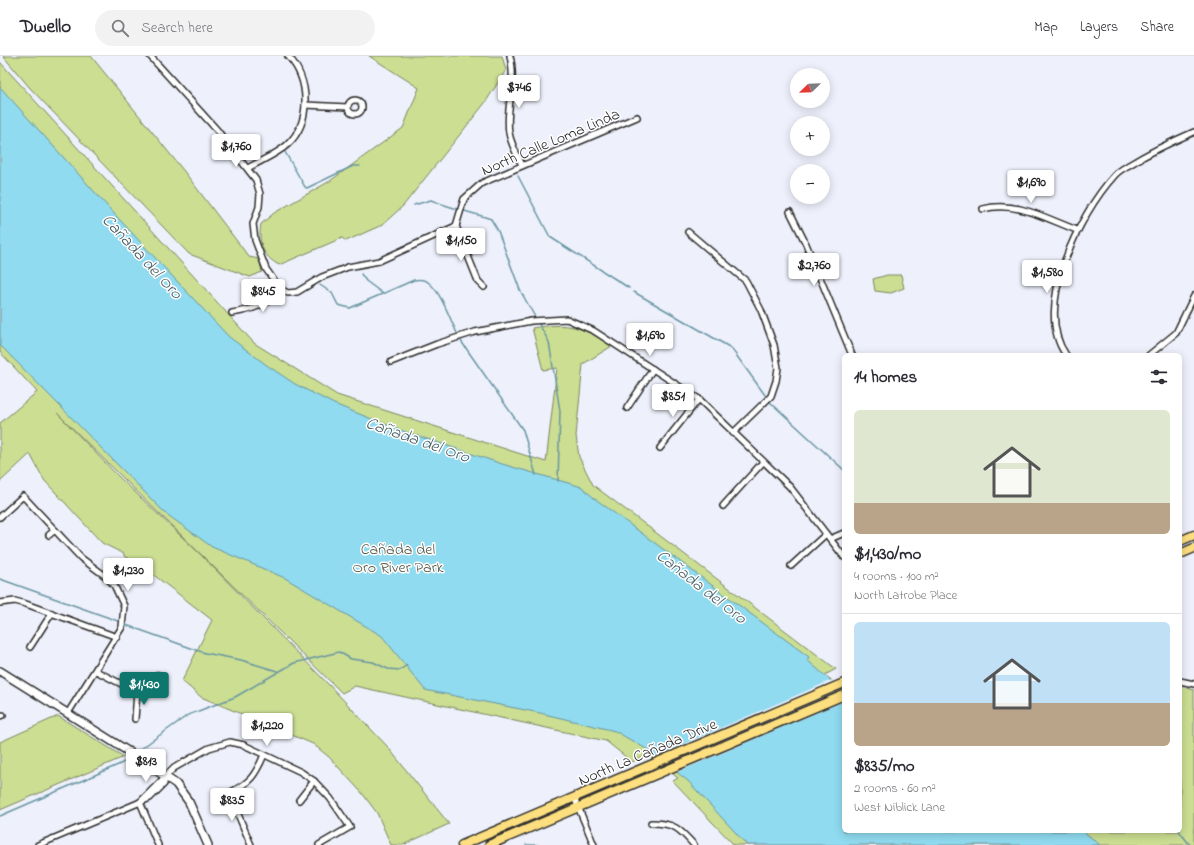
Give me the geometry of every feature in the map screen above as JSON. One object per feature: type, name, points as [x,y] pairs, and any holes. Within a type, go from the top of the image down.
[{"type":"main road","points":[[1182,540],[1194,535]]},
{"type":"main road","points":[[1182,553],[1194,548]]},
{"type":"main road","name":"North La Cañada Drive","points":[[462,845],[842,684]]},
{"type":"main road","name":"North La Cañada Drive","points":[[489,845],[842,696]]},
{"type":"street","points":[[150,56],[217,130],[256,180],[260,194],[259,207],[253,224],[255,240],[266,269],[280,289],[288,292],[297,292],[322,277],[348,267],[379,262],[456,226],[478,281],[484,287]]},
{"type":"street","points":[[248,168],[288,145],[299,128],[305,105],[305,93],[301,74],[288,56]]},
{"type":"street","points":[[510,56],[514,78],[509,120],[509,134],[522,165]]},
{"type":"street","points":[[305,105],[348,107]]},
{"type":"street","name":"North Calle Loma Linda","points":[[456,226],[464,199],[482,183],[636,117]]},
{"type":"street","points":[[1065,353],[1059,343],[1053,316],[1057,286],[1077,230],[1094,202],[1115,175],[1151,151],[1194,132]]},
{"type":"street","points":[[983,210],[994,206],[1014,207],[1077,230]]},
{"type":"street","points":[[790,212],[806,244],[851,353]]},
{"type":"street","points":[[688,232],[746,281],[761,310],[774,345],[778,368],[776,381],[771,396],[733,433]]},
{"type":"street","points":[[232,314],[250,310],[263,304],[274,298],[280,289]]},
{"type":"street","points":[[1151,353],[1176,333],[1194,296]]},
{"type":"street","points":[[391,362],[437,344],[474,332],[531,321],[567,319],[594,331],[699,399],[790,487],[842,554]]},
{"type":"street","points":[[627,408],[653,369]]},
{"type":"street","points":[[660,448],[699,399]]},
{"type":"street","points":[[723,506],[763,462]]},
{"type":"street","points":[[0,517],[23,496],[84,561],[109,579],[118,592],[124,606],[122,627],[117,637],[68,713]]},
{"type":"street","points":[[49,535],[55,530]]},
{"type":"street","points":[[791,566],[826,534]]},
{"type":"street","points":[[830,539],[842,534]]},
{"type":"street","points":[[0,603],[15,601],[117,637]]},
{"type":"street","points":[[30,647],[52,613]]},
{"type":"street","points":[[0,671],[68,713],[176,784],[185,796],[208,845]]},
{"type":"street","points":[[96,671],[137,692]]},
{"type":"street","points":[[137,692],[152,685],[158,674]]},
{"type":"street","points":[[1182,681],[1194,684]]},
{"type":"street","points":[[80,682],[86,686]]},
{"type":"street","points":[[134,719],[137,692]]},
{"type":"street","points":[[38,845],[140,802],[166,776],[188,759],[209,748],[227,742],[244,745],[301,772],[314,781],[330,798],[350,827],[319,845]]},
{"type":"street","points":[[251,845],[229,793],[242,787],[253,778],[264,755]]},
{"type":"street","points":[[299,800],[314,781]]},
{"type":"street","points":[[574,797],[594,845]]},
{"type":"street","points":[[140,802],[158,845]]},
{"type":"street","points":[[651,823],[664,823],[676,827],[694,845]]},
{"type":"green space","points":[[3,56],[91,56],[183,170],[249,257],[259,259],[262,272],[250,277],[189,254],[30,88]]},
{"type":"green space","points":[[369,56],[502,56],[506,70],[485,103],[403,206],[382,225],[346,241],[342,238],[279,265],[265,253],[262,248],[260,237],[261,224],[274,213],[330,181],[403,128],[419,88]]},
{"type":"green space","name":"Cañada del Oro River Park","points":[[0,62],[254,343],[337,395],[546,462],[557,368],[543,370],[532,328],[556,325],[575,327],[592,334],[612,346],[583,364],[576,436],[579,457],[593,485],[836,669],[825,675],[842,688],[842,833],[1182,833],[1182,687],[1194,690],[1194,845],[734,845],[673,781],[678,778],[648,755],[632,762],[606,741],[355,686],[342,693],[57,413],[119,477],[202,556],[331,687],[387,746],[449,824],[403,845],[391,845],[377,813],[362,793],[329,757],[313,744],[201,697],[182,681],[212,620],[155,576],[124,556],[124,554],[102,543],[44,480],[30,454],[0,482],[0,423],[37,392],[0,352]]},
{"type":"green space","points":[[887,275],[901,275],[904,288],[891,293],[875,291],[873,279]]},
{"type":"green space","points":[[58,716],[124,757],[0,810],[0,742]]},
{"type":"water","name":"Cañada del Oro River Park","points":[[0,87],[118,218],[229,337],[268,366],[295,384],[334,404],[397,429],[502,464],[582,487],[594,498],[809,657],[807,660],[842,690],[842,833],[1085,833],[1100,845],[747,845],[688,781],[650,751],[615,731],[540,713],[425,690],[382,636],[285,578],[212,547],[165,513],[0,345]]},
{"type":"pier","points":[[832,680],[842,688],[842,702],[675,773],[653,757]]},
{"type":"waterway","points":[[285,152],[307,188],[353,166],[360,166]]},
{"type":"waterway","points":[[518,176],[550,237],[629,288]]},
{"type":"waterway","points":[[414,205],[431,200],[491,219],[498,231],[520,290],[535,317]]},
{"type":"waterway","points":[[361,274],[366,281],[382,293]]},
{"type":"waterway","points":[[320,285],[332,293],[338,305],[350,308],[414,280],[424,280],[429,283],[437,293],[445,306],[457,333]]},
{"type":"waterway","points":[[634,292],[731,348],[765,395]]},
{"type":"waterway","points":[[539,324],[549,342],[560,411],[558,481]]},
{"type":"waterway","points":[[461,341],[523,430],[536,475]]},
{"type":"waterway","points":[[770,402],[842,468]]},
{"type":"waterway","points":[[0,579],[118,621]]},
{"type":"waterway","points":[[126,625],[205,653],[241,660],[277,671]]},
{"type":"waterway","points":[[139,750],[188,715],[235,697],[294,663],[339,652],[351,659],[373,662],[388,669],[400,670],[407,665]]},
{"type":"waterway","points":[[0,816],[128,760]]},
{"type":"waterway","points":[[1181,833],[1190,845]]},
{"type":"waterway","points":[[526,845],[538,845]]},
{"type":"water label","name":"Cañada del Oro","points":[[143,256]]},
{"type":"water label","name":"Cañada del Oro","points":[[418,439]]},
{"type":"water label","name":"Cañada del Oro","points":[[702,586]]}]
